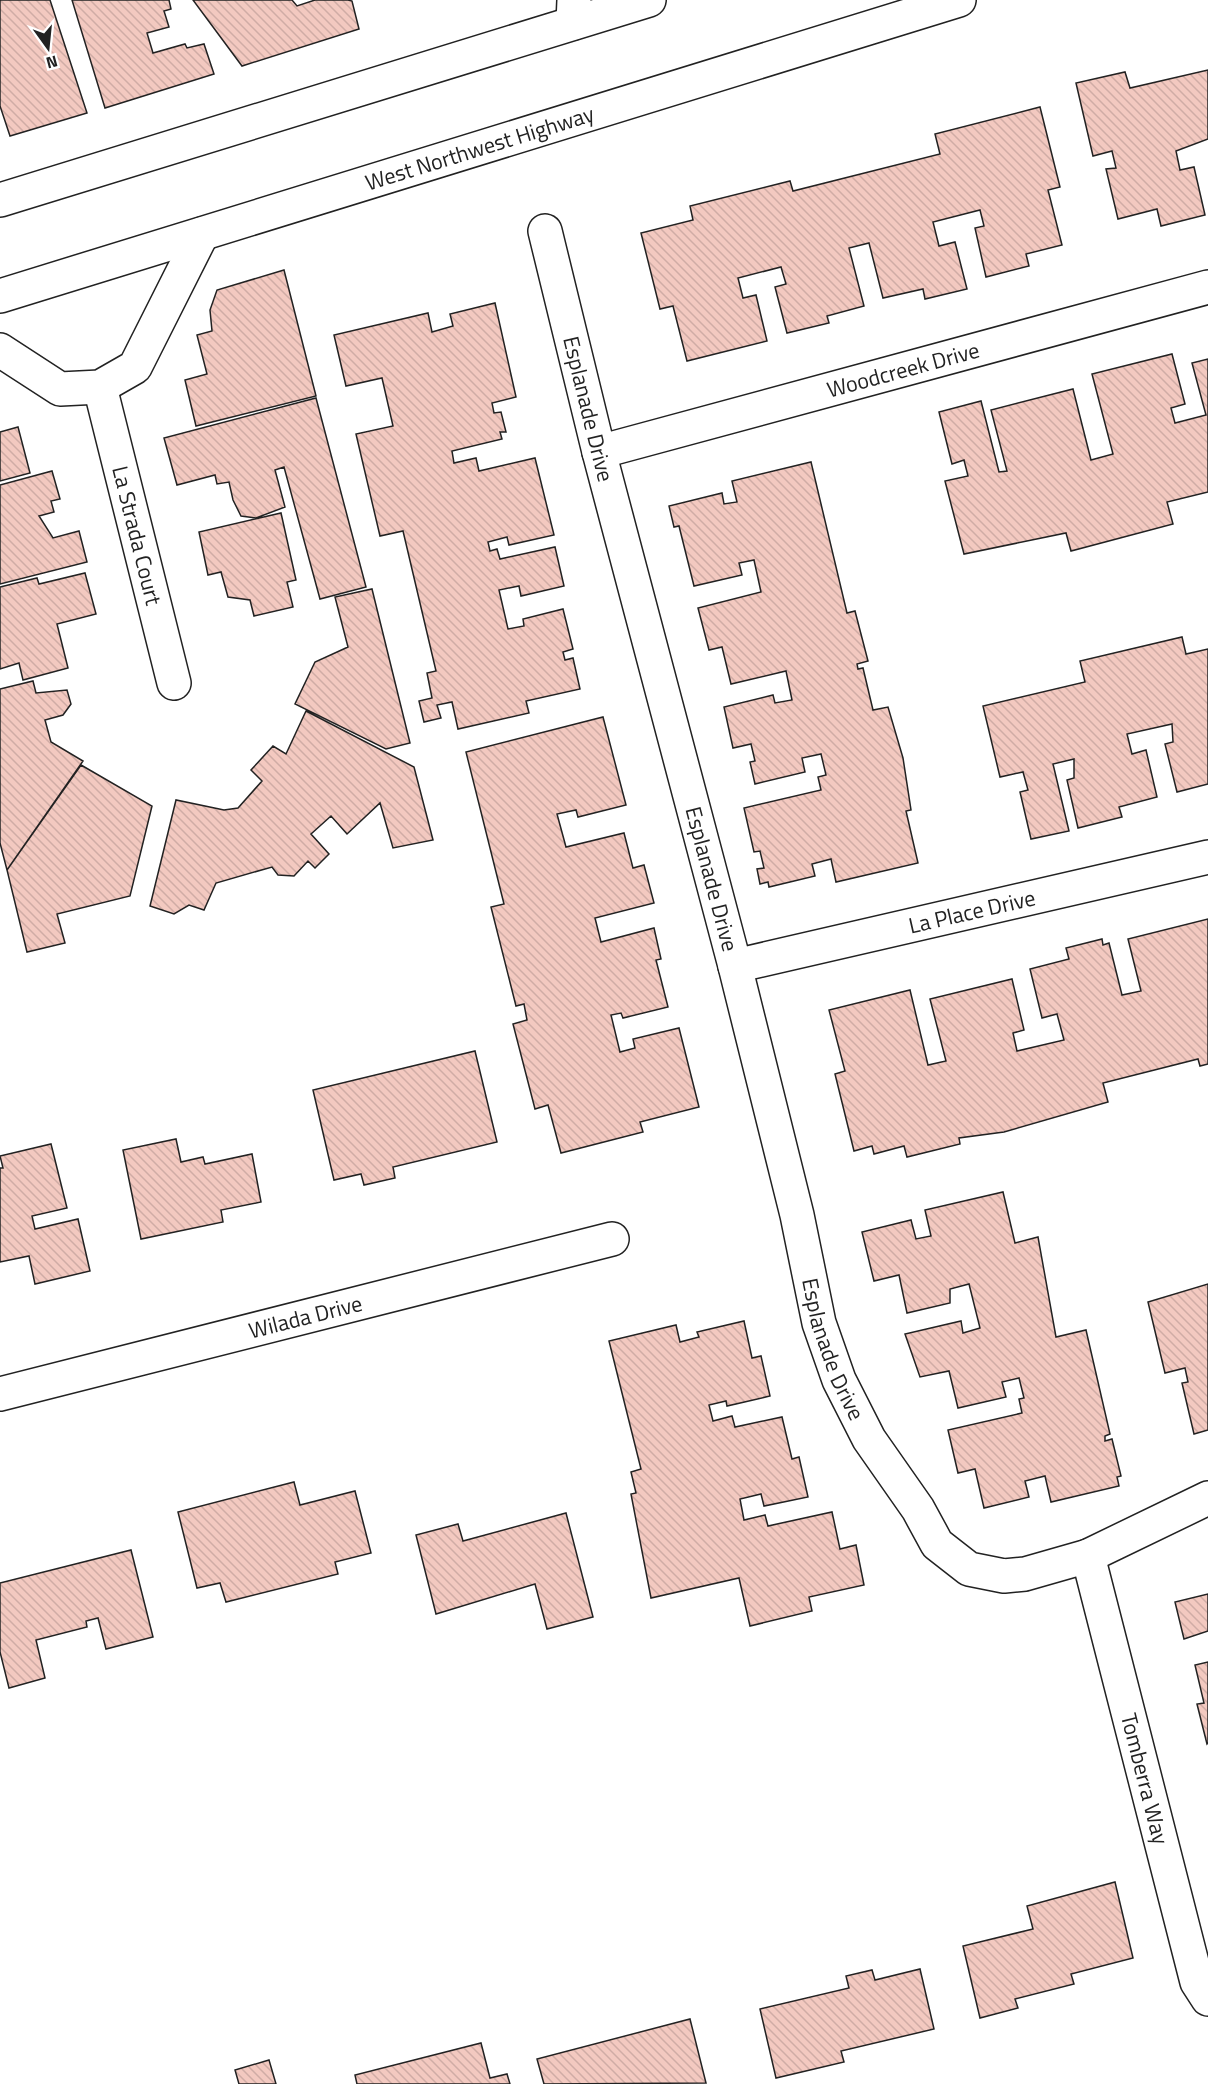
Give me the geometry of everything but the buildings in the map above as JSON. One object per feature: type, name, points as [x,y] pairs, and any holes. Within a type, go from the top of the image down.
[{"type":"street","points":[[0,200],[573,12],[649,0]]},
{"type":"street","name":"West Northwest Highway","points":[[0,296],[959,0]]},
{"type":"street","name":"Esplanade Drive","points":[[544,231],[599,452],[735,966],[797,1215],[819,1323],[839,1380],[869,1438],[918,1509],[937,1544],[969,1569],[1004,1576],[1025,1574],[1088,1556]]},
{"type":"street","points":[[0,350],[60,389],[100,387],[135,367],[202,234]]},
{"type":"street","name":"Woodcreek Drive","points":[[599,452],[1208,286]]},
{"type":"street","name":"La Strada Court","points":[[100,387],[174,683]]},
{"type":"street","name":"La Place Drive","points":[[735,966],[1208,857]]},
{"type":"street","name":"Wilada Drive","points":[[0,1394],[612,1239]]},
{"type":"street","points":[[1088,1556],[1208,1498]]},
{"type":"street","name":"Tomberra Way","points":[[1088,1556],[1197,1982],[1208,1999]]}]
